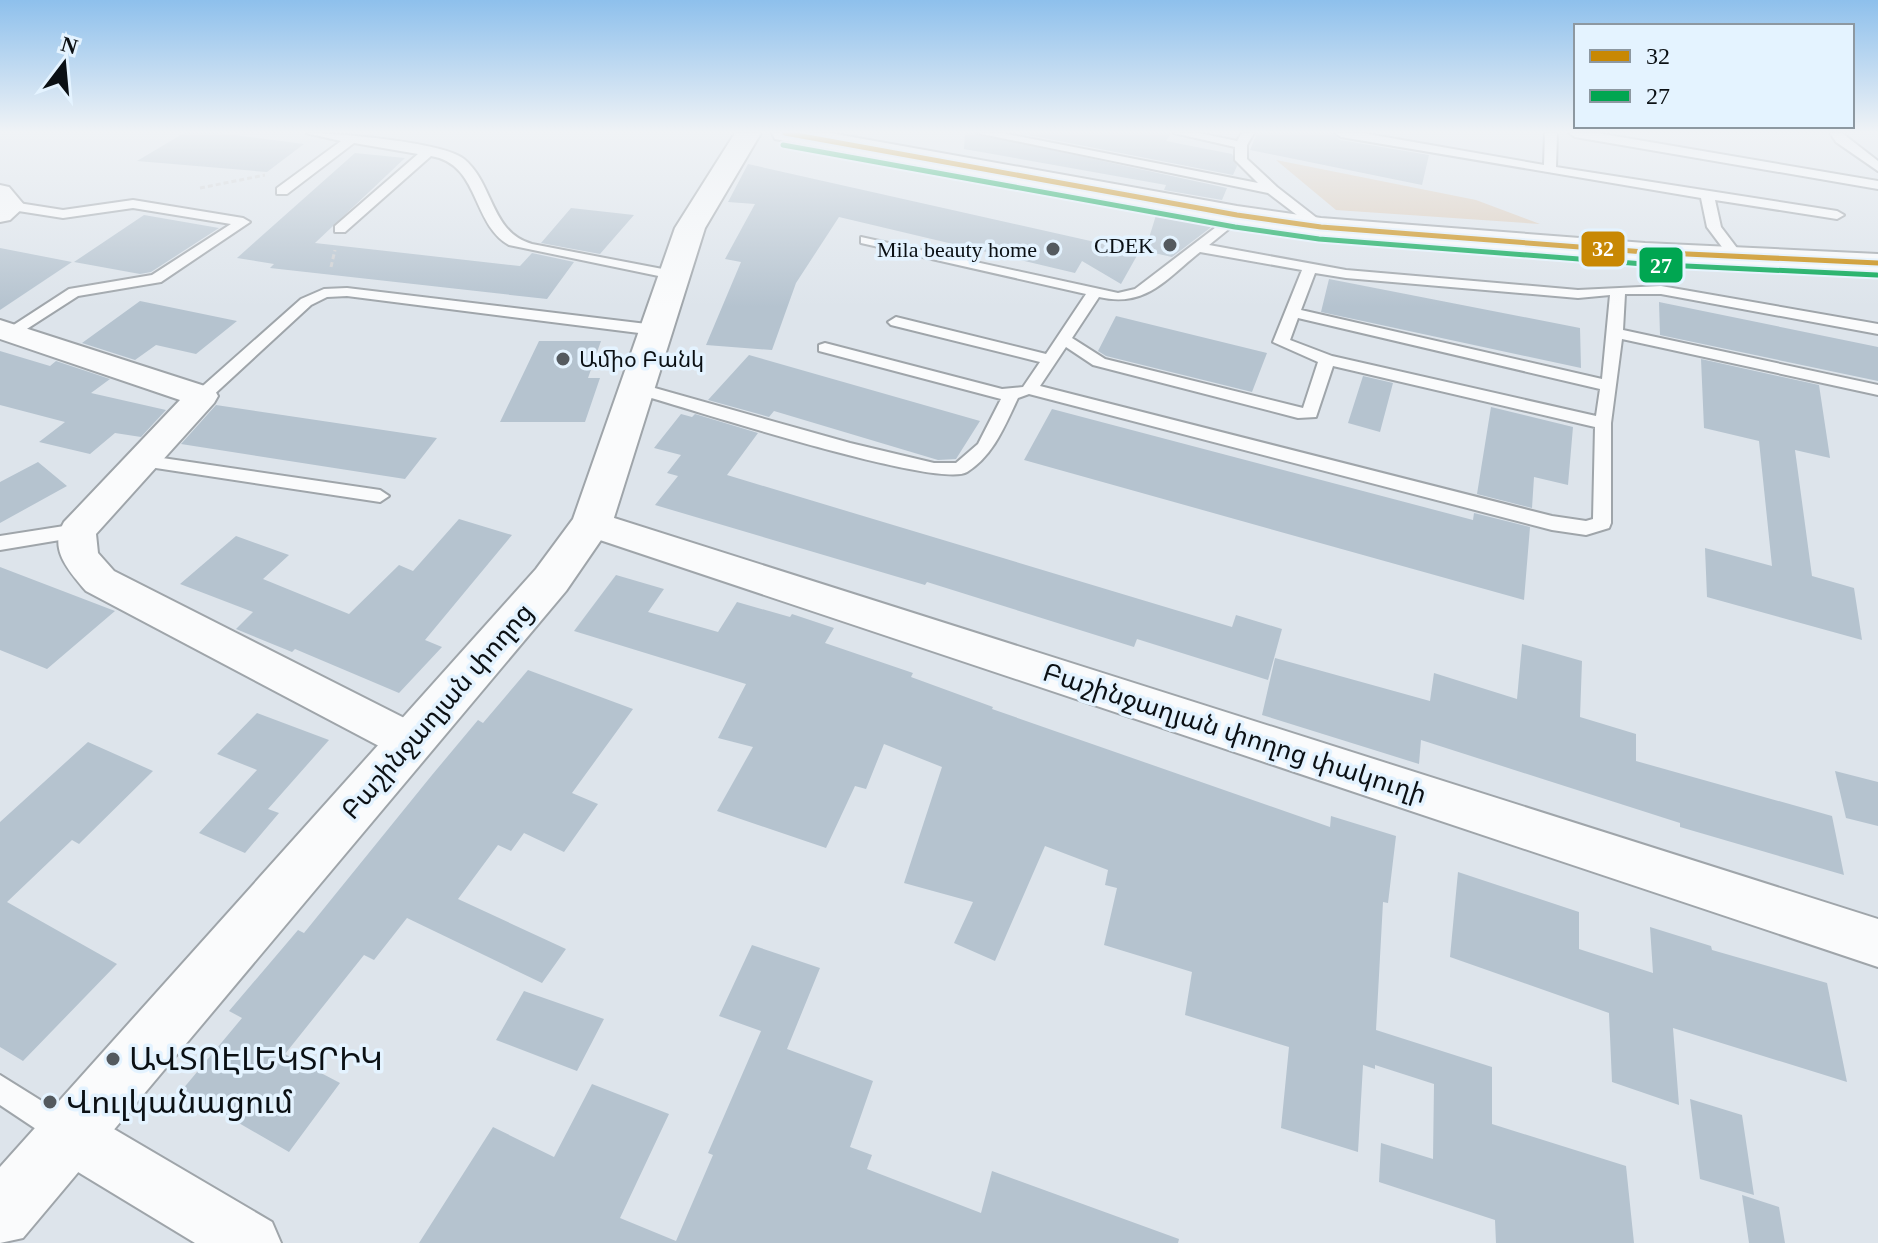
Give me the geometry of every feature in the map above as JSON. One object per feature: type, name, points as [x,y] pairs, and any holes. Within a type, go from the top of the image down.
[{"type":"main road","name":"Բաշինջաղյան փողոց","points":[[0,1215],[551,580],[592,524],[690,228],[713,191]]},
{"type":"main road","points":[[1114,191],[1321,227],[1453,238],[1878,261]]},
{"type":"main road","points":[[1118,191],[1239,213],[1315,222],[1734,254]]},
{"type":"street","points":[[7,330],[202,396],[77,531],[79,557],[100,581],[411,742]]},
{"type":"street","name":"Բաշինջաղյան փողոց փակուղի","points":[[592,524],[1878,943]]},
{"type":"street","points":[[70,1135],[251,1243]]},
{"type":"lane","points":[[340,229],[383,191]]},
{"type":"lane","points":[[478,191],[501,232],[511,242],[673,275]]},
{"type":"lane","points":[[1273,191],[1315,222]]},
{"type":"lane","points":[[1682,191],[1837,215]]},
{"type":"lane","points":[[1707,195],[1714,227],[1734,254]]},
{"type":"lane","points":[[4,205],[63,214],[133,204],[243,222],[156,279],[74,292],[7,330]]},
{"type":"lane","points":[[866,240],[1118,297],[1140,293],[1239,213]]},
{"type":"lane","points":[[1197,247],[1346,274],[1578,294],[1661,290],[1878,329]]},
{"type":"lane","points":[[1310,268],[1281,342],[1327,360],[1603,423]]},
{"type":"lane","points":[[825,348],[1011,395],[1030,389],[1552,523],[1586,528],[1602,523],[1604,510],[1603,423],[1618,290]]},
{"type":"lane","points":[[202,396],[306,302],[324,293],[347,292],[655,330]]},
{"type":"lane","points":[[1030,389],[1094,293]]},
{"type":"lane","points":[[1292,312],[1609,386]]},
{"type":"lane","points":[[896,322],[1048,359]]},
{"type":"lane","points":[[1615,333],[1878,390]]},
{"type":"lane","points":[[1063,339],[1099,362],[1298,413],[1310,413],[1327,360]]},
{"type":"lane","points":[[637,388],[849,449],[934,469],[960,469],[985,447],[1011,395]]},
{"type":"lane","points":[[142,461],[380,496]]},
{"type":"lane","points":[[0,543],[77,531]]},
{"type":"lane","points":[[0,1089],[70,1135]]},
{"type":"shaded area","points":[[1313,191],[1431,191],[1476,200],[1540,224],[1336,210]]},
{"type":"building","points":[[312,191],[370,191],[315,243],[520,266],[532,253],[574,262],[547,299],[270,268],[274,264],[237,258]]},
{"type":"building","points":[[734,191],[868,191],[1139,252],[1121,284],[1082,261],[1075,273],[839,217],[796,283],[772,350],[706,345],[741,262],[725,259],[755,204],[728,202]]},
{"type":"building","points":[[1170,191],[1226,191],[1222,200]]},
{"type":"building","points":[[571,208],[634,215],[600,254],[541,243]]},
{"type":"building","points":[[1157,212],[1213,223],[1172,257],[1145,251]]},
{"type":"building","points":[[144,215],[219,228],[151,272],[140,274],[74,262]]},
{"type":"building","points":[[0,248],[72,262],[0,310]]},
{"type":"building","points":[[1329,279],[1580,328],[1581,368],[1321,312]]},
{"type":"building","points":[[140,301],[237,321],[196,354],[156,345],[135,360],[82,343]]},
{"type":"building","points":[[1659,302],[1878,347],[1878,381],[1660,335]]},
{"type":"building","points":[[1116,316],[1267,353],[1252,392],[1106,356],[1098,351]]},
{"type":"building","points":[[539,341],[601,341],[588,378],[600,378],[585,422],[500,422]]},
{"type":"building","points":[[0,351],[50,366],[56,361],[110,379],[91,393],[166,410],[141,437],[115,433],[90,454],[39,442],[65,422],[0,405]]},
{"type":"building","points":[[749,355],[980,421],[956,459],[938,460],[774,411],[769,417],[708,400]]},
{"type":"building","points":[[1701,359],[1819,385],[1830,458],[1795,450],[1812,576],[1854,588],[1862,640],[1707,597],[1705,548],[1772,566],[1759,441],[1704,428]]},
{"type":"building","points":[[1363,376],[1393,383],[1380,432],[1348,423]]},
{"type":"building","points":[[216,405],[437,438],[405,479],[181,444]]},
{"type":"building","points":[[1491,407],[1573,427],[1568,485],[1534,477],[1532,508],[1477,494]]},
{"type":"building","points":[[1052,409],[1473,520],[1474,513],[1530,527],[1524,600],[1024,460]]},
{"type":"building","points":[[681,414],[692,417],[695,414],[758,433],[727,475],[1232,627],[1236,615],[1282,629],[1268,680],[1137,639],[1134,647],[927,582],[925,585],[655,505],[678,476],[667,473],[681,455],[654,448]]},
{"type":"building","points":[[38,462],[67,486],[0,523],[0,482]]},
{"type":"building","points":[[459,519],[512,535],[425,640],[442,647],[399,693],[295,649],[292,652],[236,629],[253,612],[180,584],[236,536],[289,555],[263,579],[349,614],[399,565],[413,571]]},
{"type":"building","points":[[0,567],[115,611],[47,669],[0,650]]},
{"type":"building","points":[[616,575],[664,589],[648,612],[718,632],[737,602],[790,617],[792,614],[834,628],[825,643],[913,673],[911,677],[992,709],[1330,827],[1331,816],[1396,836],[1388,903],[1383,902],[1376,1030],[1492,1067],[1492,1124],[1626,1166],[1634,1243],[1496,1243],[1495,1220],[1379,1182],[1381,1143],[1433,1159],[1434,1084],[1375,1065],[1375,1069],[1363,1065],[1358,1152],[1281,1128],[1289,1047],[1185,1015],[1192,972],[1104,945],[1117,888],[1105,885],[1108,870],[1045,846],[995,961],[954,943],[973,902],[904,883],[942,767],[884,744],[866,789],[855,786],[826,848],[717,811],[753,747],[718,738],[746,684],[574,631]]},
{"type":"building","points":[[1522,644],[1582,661],[1580,717],[1636,734],[1636,761],[1832,816],[1844,875],[1680,827],[1680,823],[1421,740],[1419,764],[1262,715],[1275,658],[1430,701],[1434,673],[1517,699]]},
{"type":"building","points":[[528,670],[633,709],[572,793],[598,804],[564,852],[524,833],[511,851],[498,845],[458,899],[566,949],[542,983],[407,918],[374,960],[364,955],[285,1054],[340,1083],[289,1152],[182,1090],[242,1018],[229,1011],[298,930],[304,933],[478,720],[483,723]]},
{"type":"building","points":[[257,713],[329,740],[268,809],[279,813],[245,853],[199,833],[257,770],[217,754]]},
{"type":"building","points":[[88,742],[153,771],[79,844],[72,840],[7,902],[117,964],[23,1061],[0,1047],[0,822]]},
{"type":"building","points":[[1835,771],[1878,782],[1878,826],[1846,818]]},
{"type":"building","points":[[1458,872],[1579,912],[1579,949],[1653,973],[1650,927],[1711,946],[1712,950],[1827,983],[1847,1082],[1673,1028],[1679,1105],[1612,1082],[1609,1013],[1450,957]]},
{"type":"building","points":[[752,945],[820,968],[787,1049],[873,1081],[850,1147],[872,1155],[867,1169],[981,1213],[992,1171],[1179,1239],[1178,1243],[419,1243],[493,1127],[554,1157],[592,1084],[669,1114],[620,1218],[676,1241],[713,1155],[708,1153],[761,1031],[719,1016]]},
{"type":"building","points":[[524,991],[604,1019],[577,1071],[496,1040]]},
{"type":"building","points":[[1690,1099],[1742,1115],[1754,1195],[1700,1179]]},
{"type":"building","points":[[1742,1195],[1779,1207],[1785,1243],[1749,1243]]},
{"type":"transit line","name":"27","points":[[1037,191],[1319,239],[1644,264],[1877,275]]},
{"type":"transit line","name":"32","points":[[1105,191],[1321,227],[1645,252],[1878,263]]},
{"type":"place","name":"CDEK","points":[[1170,245]]},
{"type":"place","name":"Mila beauty home","points":[[1053,249]]},
{"type":"place","name":"Ամիօ Բանկ","points":[[563,359]]},
{"type":"place","name":"ԱՎՏՈԷԼԵԿՏՐԻԿ","points":[[113,1059]]},
{"type":"place","name":"Վուլկանացում","points":[[50,1102]]}]
